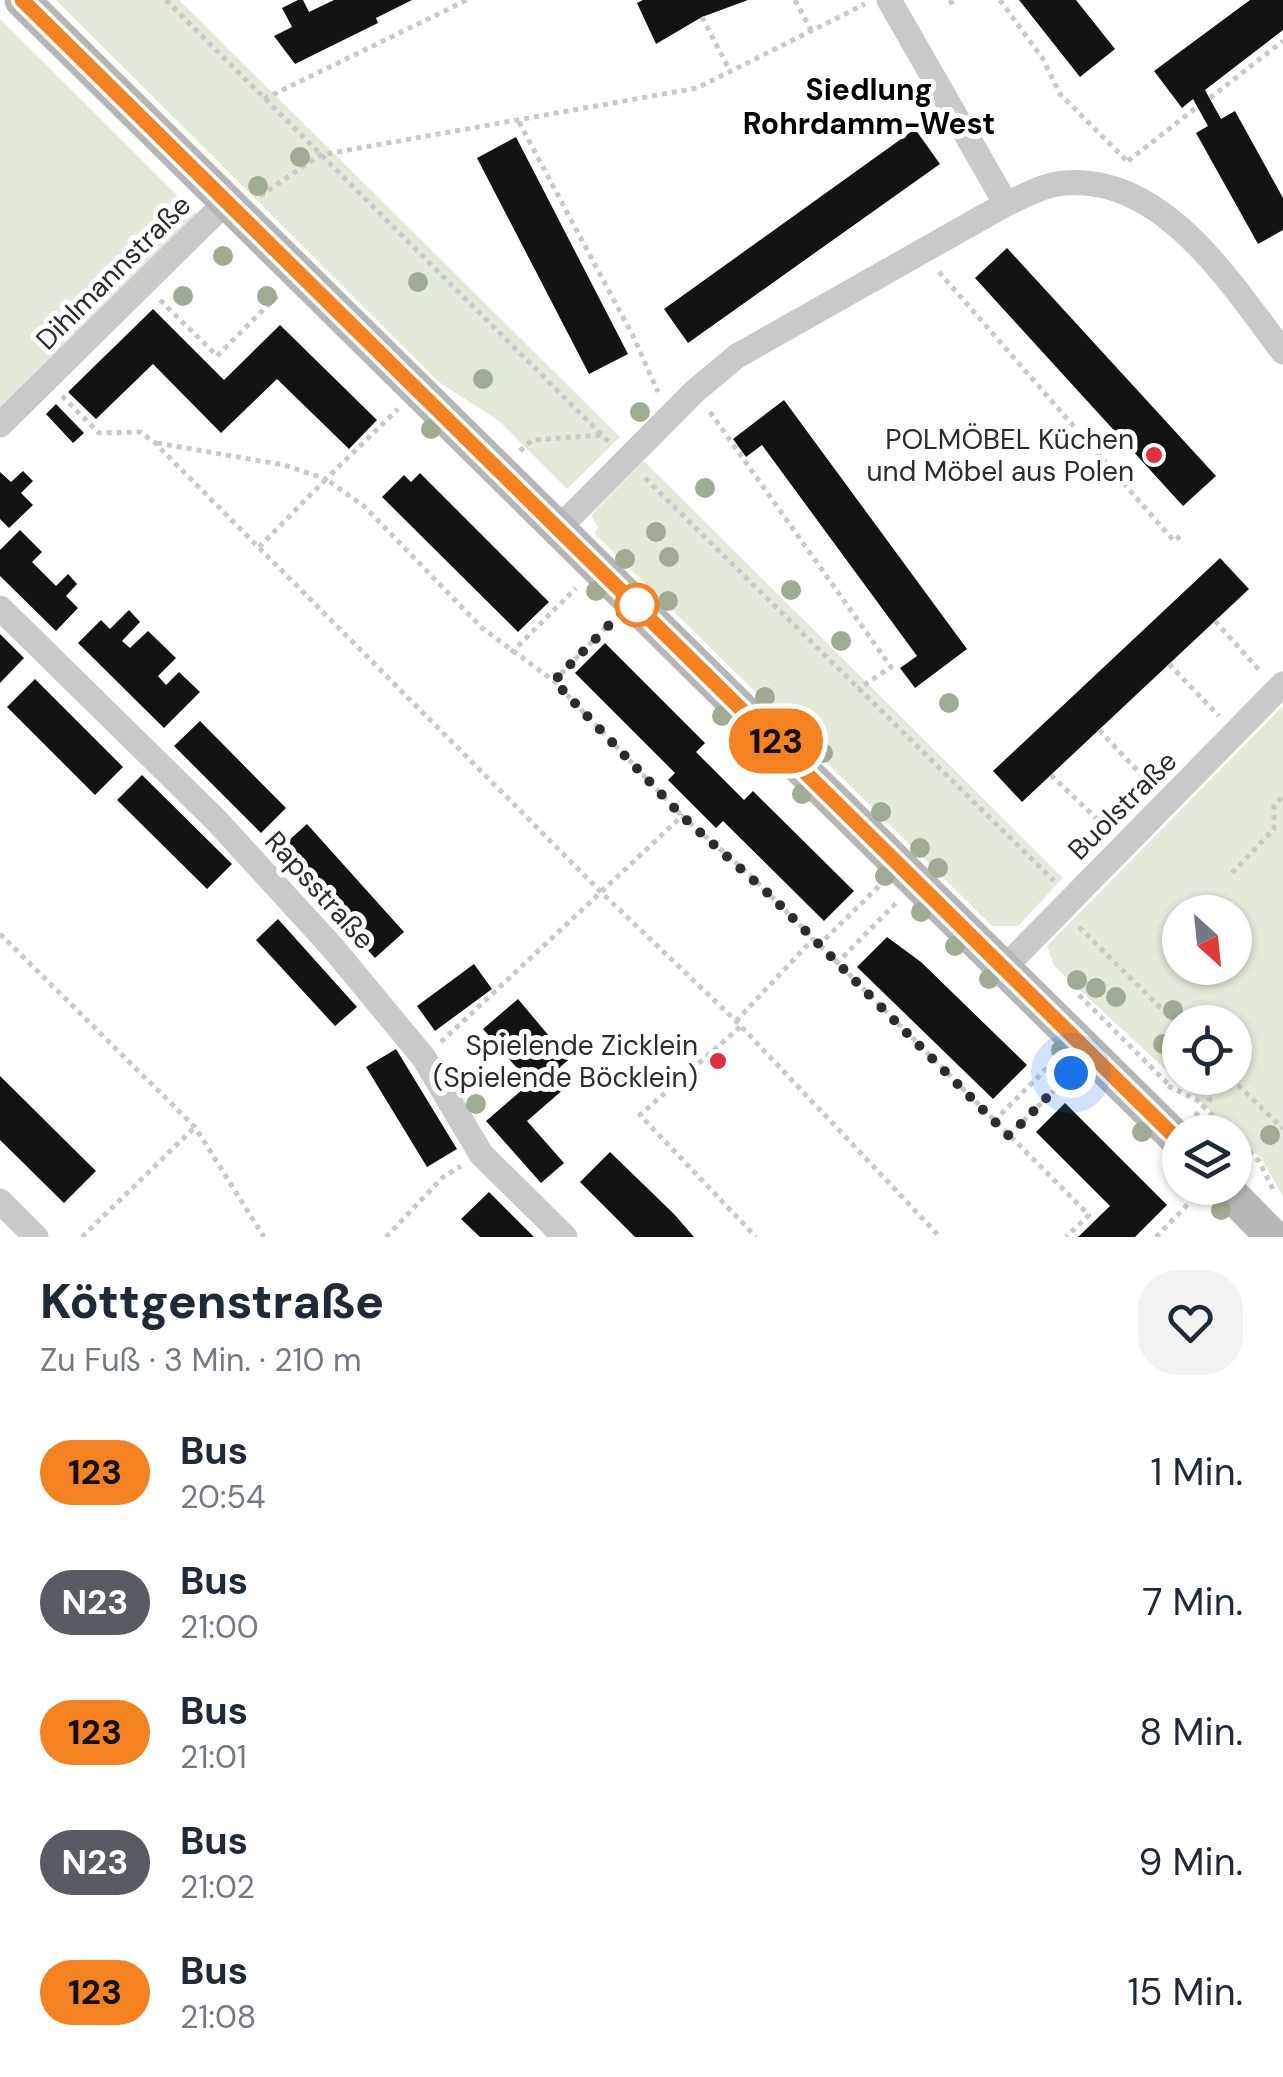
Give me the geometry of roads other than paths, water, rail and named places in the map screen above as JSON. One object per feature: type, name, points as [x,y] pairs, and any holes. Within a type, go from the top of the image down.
[{"type":"main road","points":[[22,0],[239,202],[559,528],[1004,968],[1182,1115]]},
{"type":"main road","points":[[1228,1205],[1273,1237]]},
{"type":"street","points":[[889,0],[1006,204]]},
{"type":"street","points":[[559,528],[695,390],[736,356],[1006,204],[1048,186],[1098,185],[1154,209],[1199,246],[1283,352]]},
{"type":"street","name":"Dihlmannstraße","points":[[0,425],[239,202]]},
{"type":"street","name":"Rapsstraße","points":[[0,608],[216,820],[368,988],[424,1058],[480,1154],[566,1237]]},
{"type":"street","name":"Buolstraße","points":[[1004,968],[1280,687]]},
{"type":"street","points":[[0,1201],[36,1237]]},
{"type":"place","name":"POLMÖBEL Küchen und Möbel aus Polen","points":[[1154,455]]},
{"type":"place","name":"Spielende Zicklein (Spielende Böcklein)","points":[[718,1061]]},
{"type":"district","name":"Siedlung Rohrdamm-West","points":[[869,107]]}]
